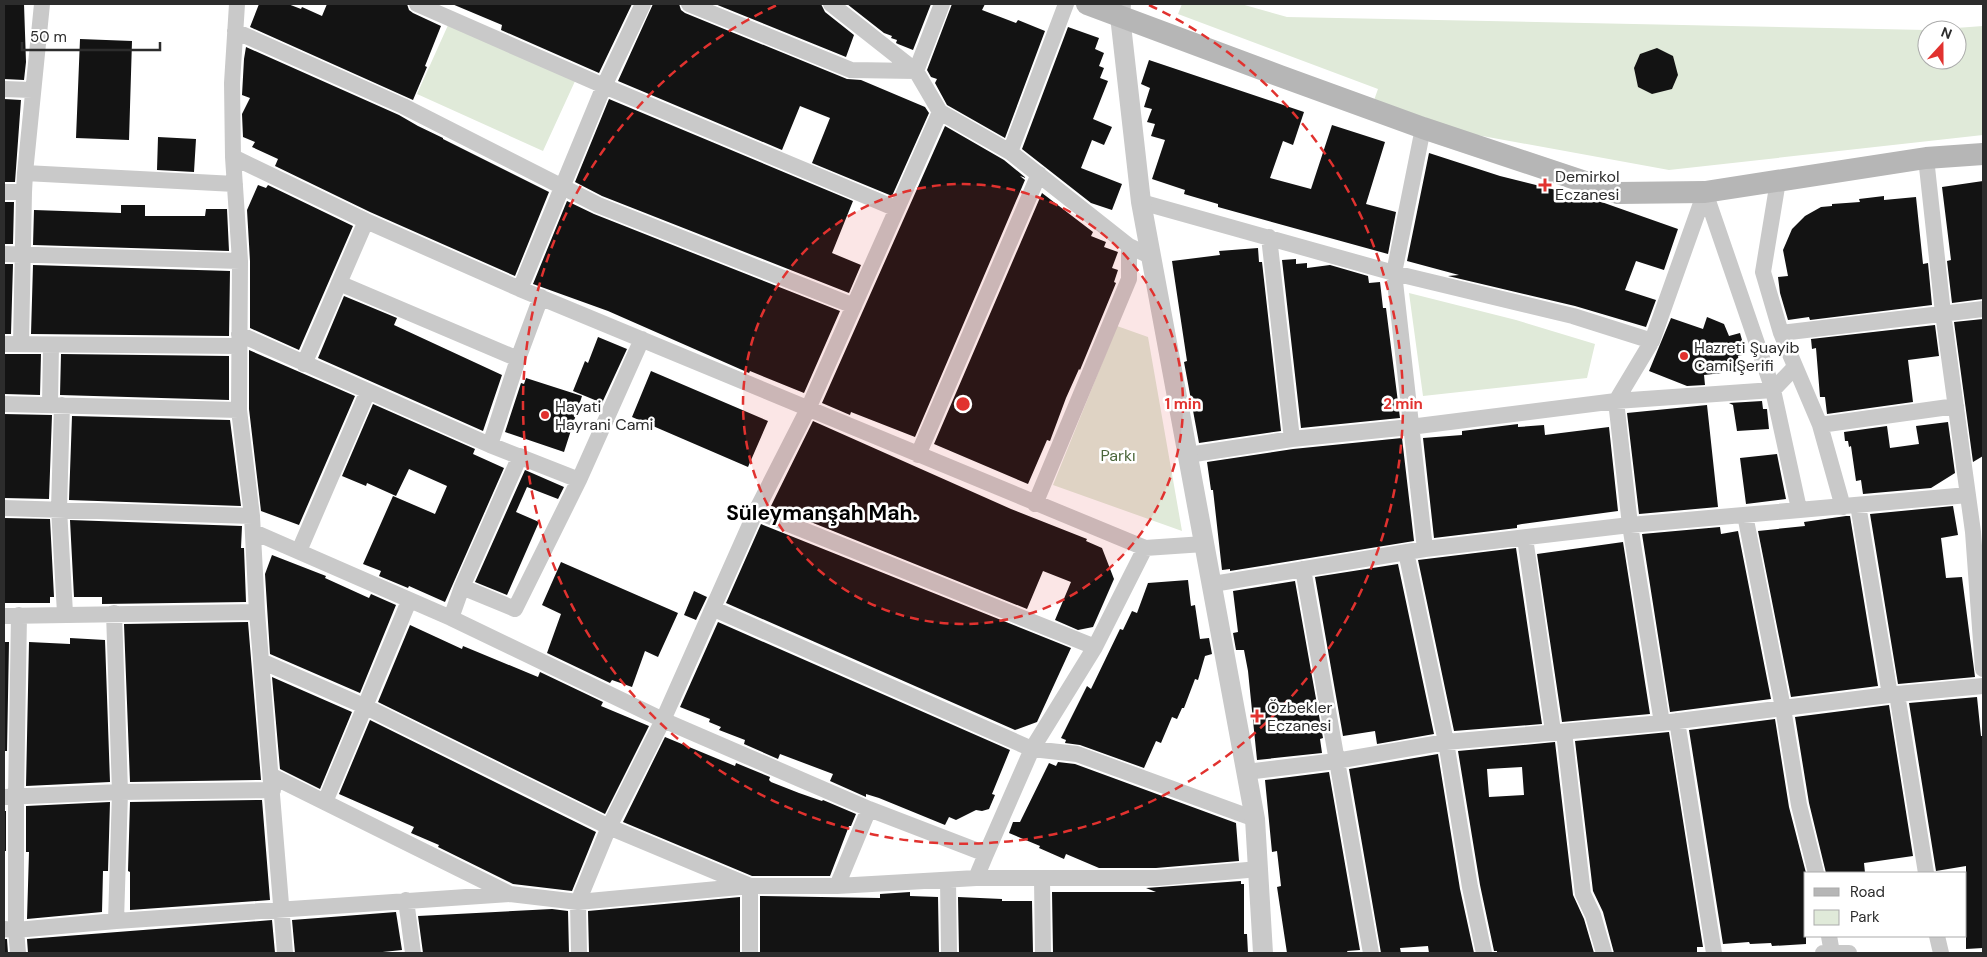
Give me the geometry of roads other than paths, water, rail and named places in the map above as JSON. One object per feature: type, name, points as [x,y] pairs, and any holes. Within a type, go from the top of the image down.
[{"type":"main road","points":[[1087,4],[1121,10],[1280,76],[1423,128],[1618,193],[1705,192],[1926,158],[1983,154]]},
{"type":"street","points":[[20,344],[25,173],[42,4]]},
{"type":"street","points":[[237,4],[232,83],[233,157],[240,260],[238,410],[253,524],[257,612],[283,909],[285,953]]},
{"type":"street","points":[[417,4],[604,86],[897,209]]},
{"type":"street","points":[[520,289],[604,86],[642,4]]},
{"type":"street","points":[[689,4],[851,70],[916,72]]},
{"type":"street","points":[[831,4],[916,72],[940,112],[1010,152],[1129,246],[1152,257]]},
{"type":"street","points":[[916,72],[942,4]]},
{"type":"street","points":[[1010,152],[1066,4]]},
{"type":"street","points":[[1121,10],[1141,202],[1255,819],[1263,953]]},
{"type":"street","points":[[235,31],[404,106],[598,205],[854,306]]},
{"type":"street","points":[[4,89],[32,90]]},
{"type":"street","points":[[579,953],[578,902],[609,827],[663,720],[756,512],[808,409],[940,112]]},
{"type":"street","points":[[1423,128],[1394,273],[1424,549]]},
{"type":"street","points":[[233,157],[366,221],[520,289],[1145,548],[1204,544]]},
{"type":"street","points":[[1926,158],[1943,314],[1968,495],[1978,532],[1983,669]]},
{"type":"street","points":[[25,173],[235,184]]},
{"type":"street","points":[[918,455],[1039,174]]},
{"type":"street","points":[[1778,181],[1763,272],[1781,333],[1794,368],[1820,426],[1851,506],[1894,694],[1926,872]]},
{"type":"street","points":[[4,192],[24,192]]},
{"type":"street","points":[[1705,192],[1652,341],[1616,401],[1630,525],[1714,953]]},
{"type":"street","points":[[1705,192],[1772,390],[1799,509]]},
{"type":"street","points":[[1141,202],[1394,273],[1573,316],[1652,341]]},
{"type":"street","points":[[304,364],[366,221]]},
{"type":"street","points":[[1269,237],[1292,440]]},
{"type":"street","points":[[1035,504],[1130,279],[1129,246]]},
{"type":"street","points":[[4,254],[240,260]]},
{"type":"street","points":[[339,283],[518,359]]},
{"type":"street","points":[[490,445],[518,359],[541,297]]},
{"type":"street","points":[[1781,333],[1983,309]]},
{"type":"street","points":[[462,587],[515,609],[580,480],[642,339]]},
{"type":"street","points":[[4,344],[51,345],[239,340],[304,364],[490,445],[580,480]]},
{"type":"street","points":[[51,345],[56,405],[65,613]]},
{"type":"street","points":[[1188,454],[1616,401],[1772,390],[1794,368]]},
{"type":"street","points":[[299,552],[368,391]]},
{"type":"street","points":[[4,404],[238,410]]},
{"type":"street","points":[[1820,426],[1956,406]]},
{"type":"street","points":[[451,618],[462,587],[520,456]]},
{"type":"street","points":[[1212,584],[1424,549],[1630,525],[1968,495]]},
{"type":"street","points":[[4,508],[59,509],[253,524],[299,552],[451,618],[663,720],[868,809],[986,854]]},
{"type":"street","points":[[756,512],[1095,647]]},
{"type":"street","points":[[1745,515],[1783,708],[1799,805],[1816,872]]},
{"type":"street","points":[[1525,538],[1559,732],[1583,894],[1593,915],[1604,953]]},
{"type":"street","points":[[976,878],[1032,749],[1095,647],[1145,548]]},
{"type":"street","points":[[1406,552],[1446,742],[1470,887],[1484,953]]},
{"type":"street","points":[[1303,569],[1371,953]]},
{"type":"street","points":[[325,802],[409,601]]},
{"type":"street","points":[[714,609],[1032,749],[1077,754],[1255,819]]},
{"type":"street","points":[[18,953],[10,930],[11,616],[65,613],[257,612]]},
{"type":"street","points":[[114,613],[120,792],[116,920]]},
{"type":"street","points":[[261,661],[364,706],[609,827],[750,886]]},
{"type":"street","points":[[1246,772],[1336,761],[1446,742],[1669,722],[1894,694],[1983,686]]},
{"type":"street","points":[[10,797],[272,783],[325,802],[510,894]]},
{"type":"street","points":[[837,886],[868,809]]},
{"type":"street","points":[[10,930],[116,920],[510,894],[578,902],[750,886],[837,886],[976,878],[1156,878],[1259,869]]},
{"type":"street","points":[[1042,879],[1043,953]]},
{"type":"street","points":[[948,880],[949,953]]},
{"type":"street","points":[[750,886],[750,953]]},
{"type":"street","points":[[406,900],[413,953]]},
{"type":"street","points":[[1829,937],[1832,953]]},
{"type":"street","points":[[1937,937],[1941,953]]},
{"type":"street","points":[[1823,953],[1849,953]]},
{"type":"place","name":"Demirkol Eczanesi","points":[[1545,185]]},
{"type":"place","name":"Hazreti Şuayib Cami Şerifi","points":[[1684,356]]},
{"type":"place","name":"Hayati Hayrani Cami","points":[[545,415]]},
{"type":"place","name":"Özbekler Eczanesi","points":[[1257,716]]},
{"type":"district","name":"Süleymanşah Mah.","points":[[822,513]]},
{"type":"park label","name":"Parkı","points":[[1118,455]]}]
